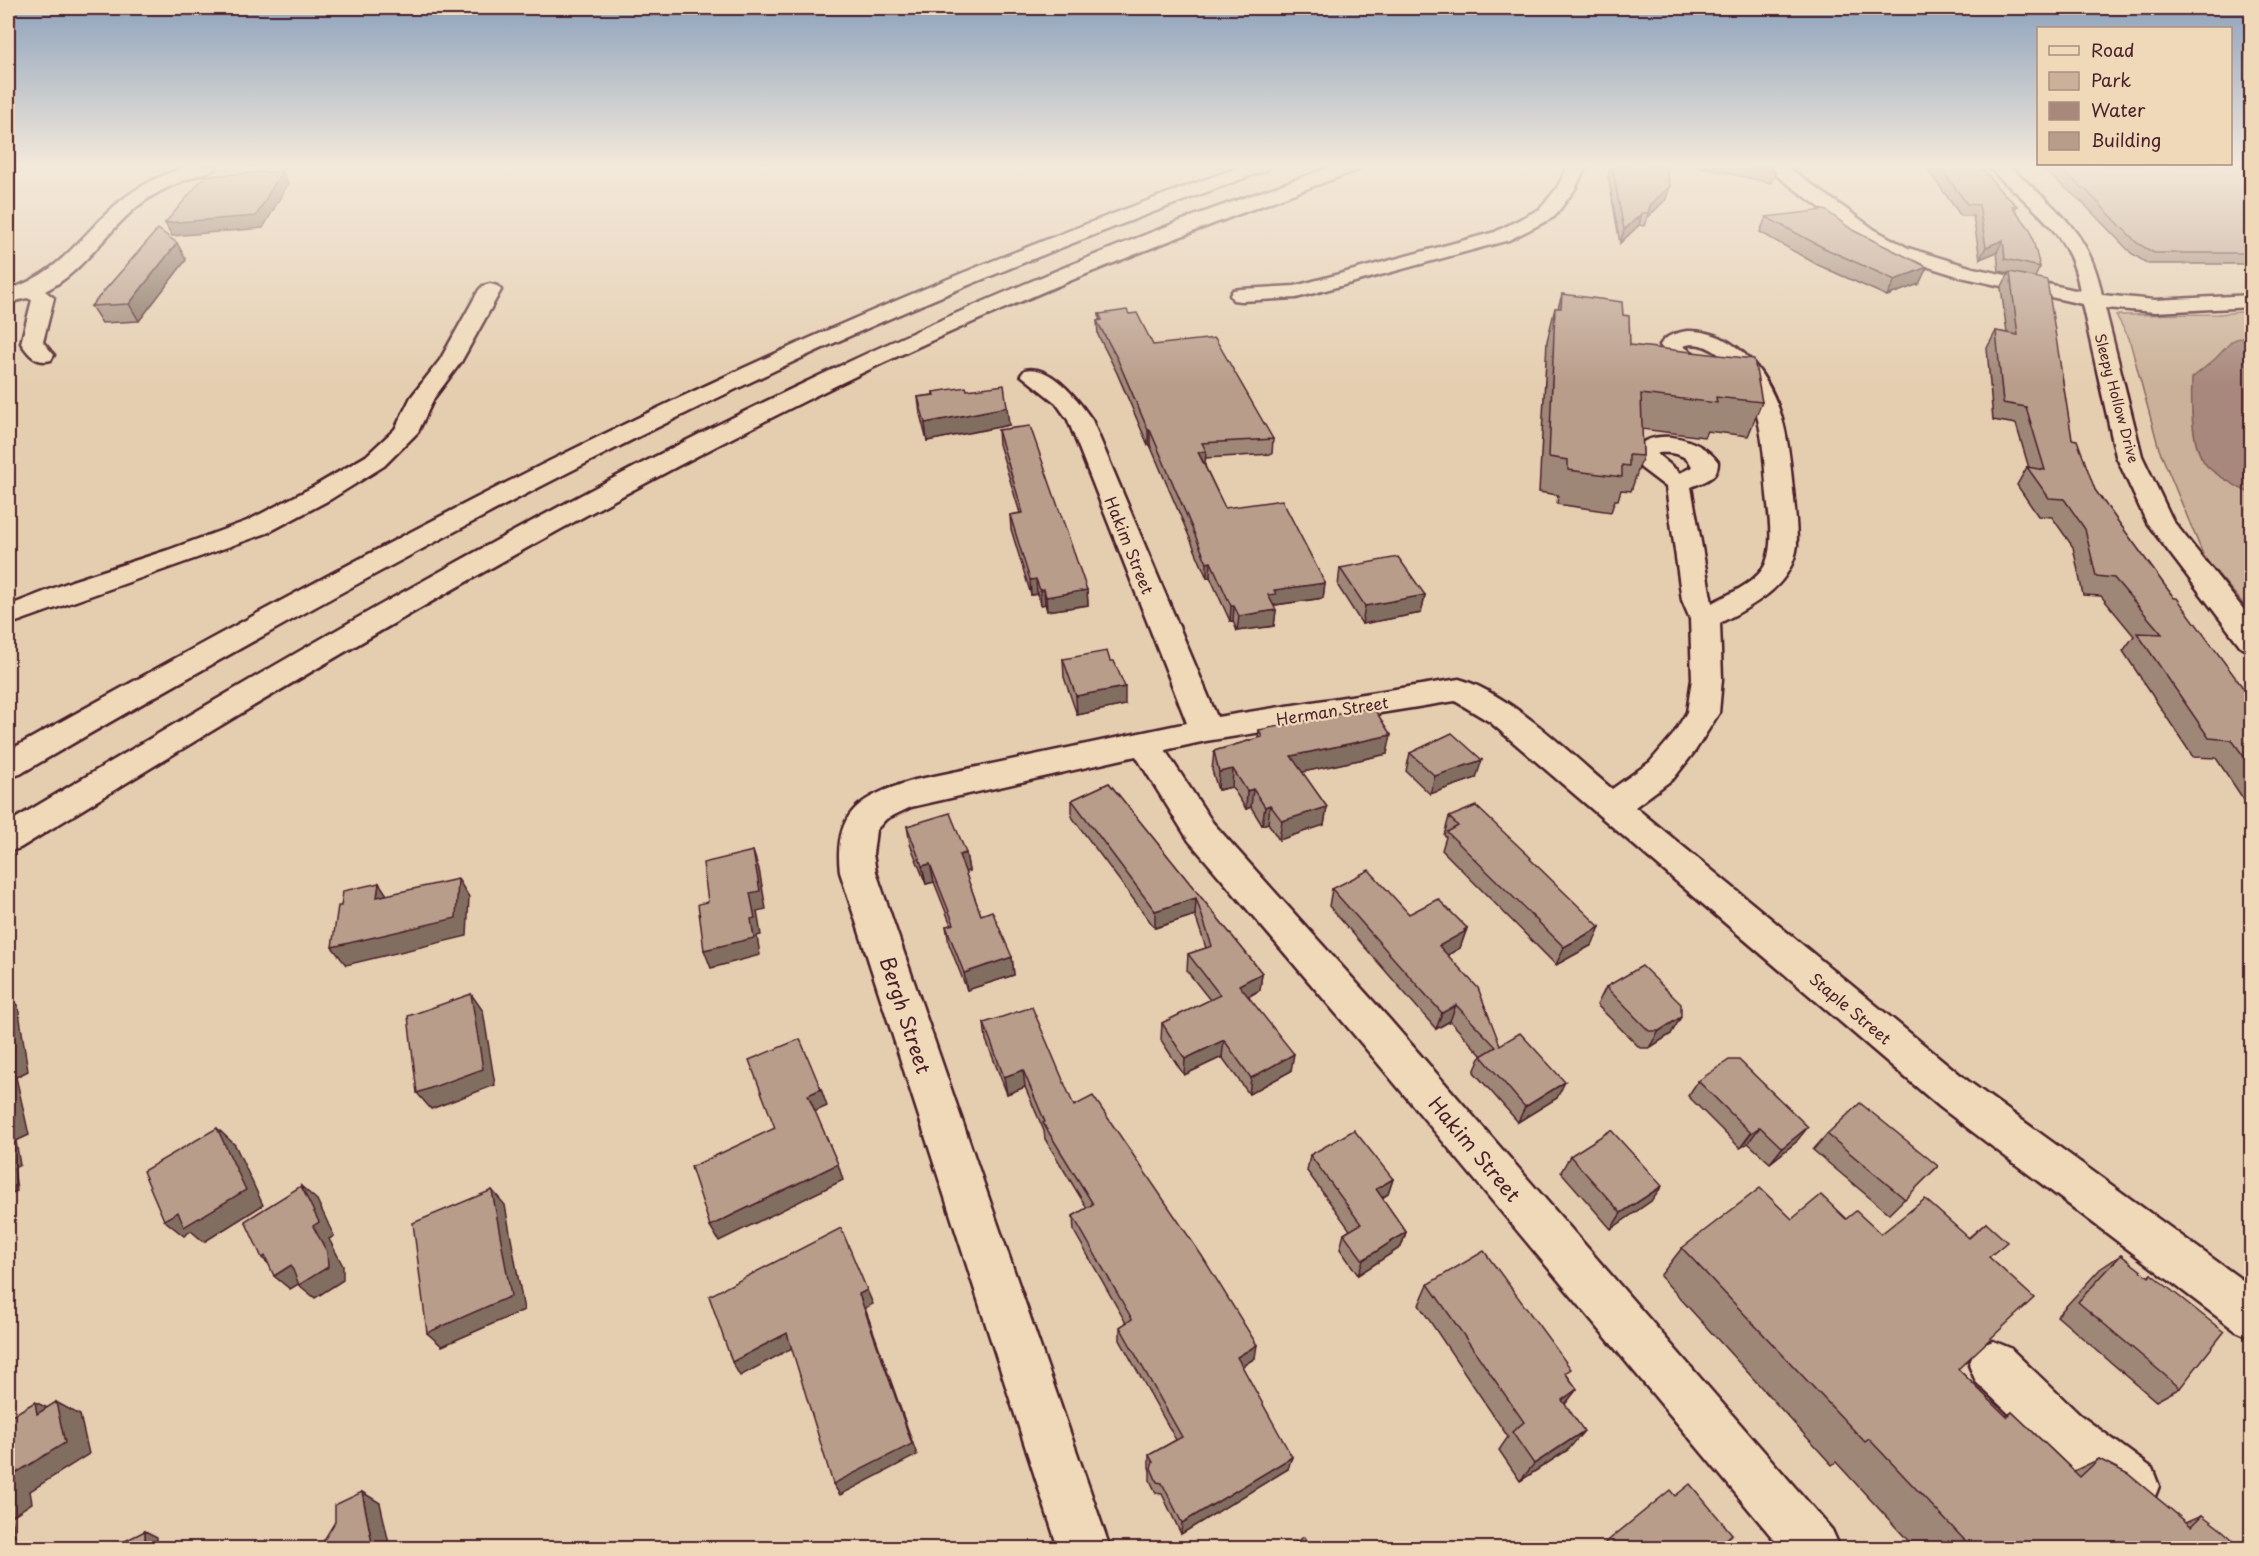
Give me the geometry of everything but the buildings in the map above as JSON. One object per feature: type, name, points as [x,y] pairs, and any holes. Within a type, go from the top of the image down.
[{"type":"main road","points":[[18,294],[52,279],[95,239]]},
{"type":"main road","points":[[8,766],[315,593],[561,465],[826,338],[1062,239]]},
{"type":"main road","points":[[8,839],[197,724],[407,603],[581,507],[737,426],[881,356],[1152,239]]},
{"type":"main road","points":[[1241,295],[1296,292],[1492,239]]},
{"type":"main road","points":[[1876,239],[1901,252],[1968,273],[2092,300],[2155,306],[2252,301]]},
{"type":"main road","name":"Sleepy Hollow Drive","points":[[2069,239],[2079,251],[2087,272],[2129,456],[2160,523],[2252,641]]},
{"type":"main road","points":[[8,616],[82,587],[178,556],[257,527],[322,494],[375,461],[406,432],[423,397],[450,362],[490,290]]},
{"type":"main road","points":[[18,294],[43,298],[32,343],[43,355]]},
{"type":"main road","points":[[1705,619],[1755,592],[1780,563],[1784,533],[1772,423],[1744,366]]},
{"type":"main road","name":"Hakim Street","points":[[1033,375],[1065,398],[1080,420],[1206,730]]},
{"type":"main road","points":[[1611,807],[1662,770],[1703,713],[1707,679],[1705,619],[1696,600],[1678,484]]},
{"type":"main road","name":"Herman Street","points":[[1206,730],[1459,690]]},
{"type":"main road","name":"Staple Street","points":[[1459,690],[1501,714],[1954,1094],[2252,1315]]},
{"type":"main road","name":"Bergh Street","points":[[1084,1548],[895,983],[855,854],[856,836],[861,822],[873,809],[915,792],[1206,730]]},
{"type":"main road","name":"Hakim Street","points":[[1144,743],[1201,832],[1384,1041],[1814,1548]]},
{"type":"main road","points":[[1993,1365],[2063,1432],[2167,1511]]},
{"type":"green space","points":[[2251,311],[2251,613],[2205,559],[2159,449],[2129,338],[2116,315],[2218,314]]},
{"type":"water","points":[[2251,333],[2251,494],[2215,473],[2201,458],[2193,424],[2192,378],[2232,341]]}]
